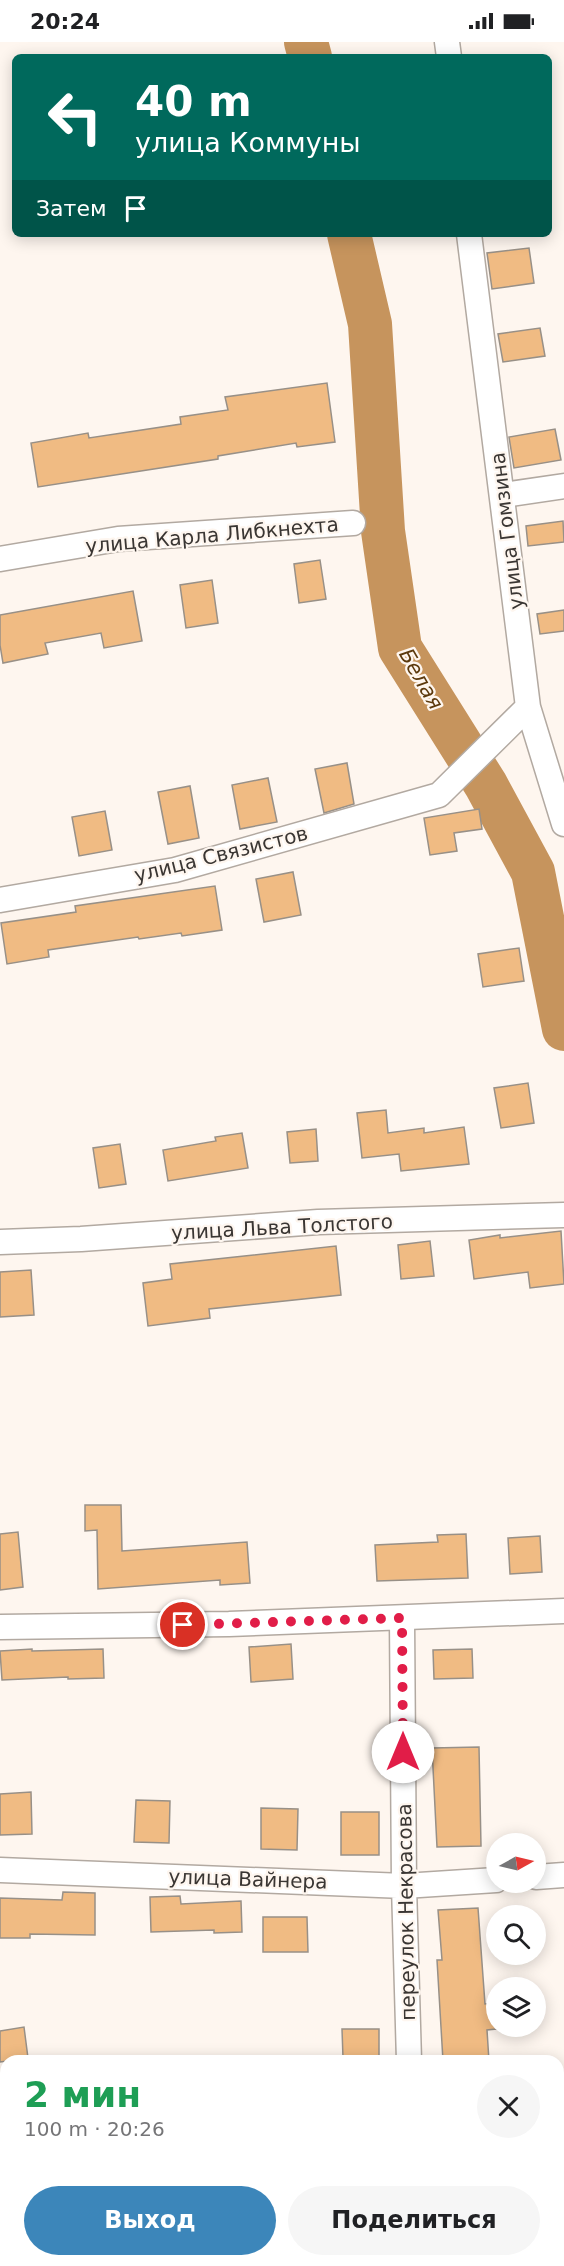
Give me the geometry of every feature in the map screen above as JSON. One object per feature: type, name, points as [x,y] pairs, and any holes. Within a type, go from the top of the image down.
[{"type":"street","name":"улица Гомзина","points":[[469,237],[528,707],[564,824]]},
{"type":"street","points":[[503,495],[564,486]]},
{"type":"street","name":"улица Карла Либкнехта","points":[[0,559],[118,538],[353,523]]},
{"type":"street","name":"улица Связистов","points":[[0,900],[175,870],[439,795],[528,707]]},
{"type":"street","name":"улица Льва Толстого","points":[[0,1242],[81,1239],[318,1222],[564,1215]]},
{"type":"street","points":[[0,1627],[229,1624],[564,1611]]},
{"type":"street","name":"переулок Некрасова","points":[[402,1618],[404,1886],[409,2055]]},
{"type":"street","name":"улица Вайнера","points":[[0,1870],[404,1886],[486,1881]]},
{"type":"street","points":[[546,1876],[564,1875]]},
{"type":"building","points":[[529,248],[534,283],[492,289],[487,253]]},
{"type":"building","points":[[540,328],[545,356],[503,362],[498,334]]},
{"type":"building","points":[[327,383],[335,442],[297,447],[296,443],[218,456],[218,459],[38,487],[31,443],[88,433],[89,438],[181,424],[180,417],[228,410],[225,397]]},
{"type":"building","points":[[555,429],[561,460],[514,468],[509,437]]},
{"type":"building","points":[[563,521],[564,542],[528,546],[526,526]]},
{"type":"building","points":[[320,560],[326,599],[299,603],[294,564]]},
{"type":"building","points":[[212,580],[218,623],[186,628],[180,585]]},
{"type":"building","points":[[133,591],[142,641],[104,648],[101,633],[45,643],[48,654],[3,663],[0,645],[0,615]]},
{"type":"building","points":[[564,610],[564,631],[540,634],[537,614]]},
{"type":"building","points":[[347,763],[354,804],[324,813],[315,769]]},
{"type":"building","points":[[268,778],[277,822],[240,829],[232,785]]},
{"type":"building","points":[[190,786],[199,838],[168,844],[158,792]]},
{"type":"building","points":[[479,809],[482,829],[454,833],[457,851],[430,855],[424,818]]},
{"type":"building","points":[[105,811],[112,850],[79,856],[72,817]]},
{"type":"building","points":[[293,872],[301,915],[264,922],[256,879]]},
{"type":"building","points":[[215,886],[222,930],[182,936],[181,933],[139,939],[138,937],[48,950],[49,957],[7,964],[1,923],[76,912],[75,906]]},
{"type":"building","points":[[519,948],[524,981],[483,987],[478,954]]},
{"type":"building","points":[[528,1083],[534,1123],[501,1128],[494,1088]]},
{"type":"building","points":[[386,1110],[388,1133],[424,1128],[424,1133],[464,1127],[469,1164],[401,1171],[399,1154],[362,1158],[357,1113]]},
{"type":"building","points":[[316,1129],[318,1161],[290,1163],[287,1132]]},
{"type":"building","points":[[242,1133],[248,1168],[168,1181],[163,1150],[216,1141],[215,1137]]},
{"type":"building","points":[[120,1144],[126,1184],[99,1188],[93,1148]]},
{"type":"building","points":[[561,1231],[564,1284],[530,1288],[528,1272],[474,1279],[469,1240],[500,1235],[500,1238]]},
{"type":"building","points":[[430,1241],[434,1276],[401,1279],[398,1245]]},
{"type":"building","points":[[336,1246],[341,1295],[209,1309],[210,1318],[148,1326],[143,1283],[172,1279],[170,1264]]},
{"type":"building","points":[[31,1270],[34,1315],[0,1317],[0,1272]]},
{"type":"building","points":[[85,1505],[121,1505],[122,1551],[247,1542],[250,1583],[220,1585],[220,1580],[98,1589],[97,1530],[85,1531]]},
{"type":"building","points":[[18,1532],[23,1587],[0,1590],[0,1534]]},
{"type":"building","points":[[466,1534],[468,1578],[377,1581],[375,1545],[438,1542],[437,1535]]},
{"type":"building","points":[[540,1536],[542,1572],[510,1574],[508,1538]]},
{"type":"building","points":[[291,1644],[293,1679],[251,1682],[249,1647]]},
{"type":"building","points":[[32,1649],[32,1651],[103,1649],[104,1678],[2,1680],[0,1651]]},
{"type":"building","points":[[472,1649],[473,1678],[434,1679],[433,1650]]},
{"type":"building","points":[[479,1747],[481,1846],[437,1847],[432,1748]]},
{"type":"building","points":[[31,1792],[32,1834],[0,1835],[0,1794]]},
{"type":"building","points":[[136,1800],[170,1801],[169,1843],[134,1842]]},
{"type":"building","points":[[261,1808],[298,1809],[297,1850],[261,1849]]},
{"type":"building","points":[[341,1812],[379,1812],[379,1855],[341,1855]]},
{"type":"building","points":[[63,1892],[95,1893],[95,1935],[30,1934],[30,1938],[0,1938],[0,1898],[62,1900]]},
{"type":"building","points":[[180,1896],[181,1904],[241,1901],[242,1932],[214,1933],[214,1930],[151,1932],[150,1897]]},
{"type":"building","points":[[478,1908],[489,2055],[443,2055],[437,1960],[442,1960],[438,1910]]},
{"type":"building","points":[[263,1917],[307,1917],[308,1952],[263,1952]]},
{"type":"building","points":[[24,2027],[28,2055],[0,2055],[0,2031]]},
{"type":"building","points":[[342,2029],[379,2029],[379,2055],[343,2055]]},
{"type":"waterway","name":"Белая","points":[[306,42],[309,54]]},
{"type":"waterway","name":"Белая","points":[[350,237],[370,324],[383,531],[400,648],[486,785],[533,872],[564,1029]]},
{"type":"route","points":[[183,1625],[402,1618],[403,1752]]}]
